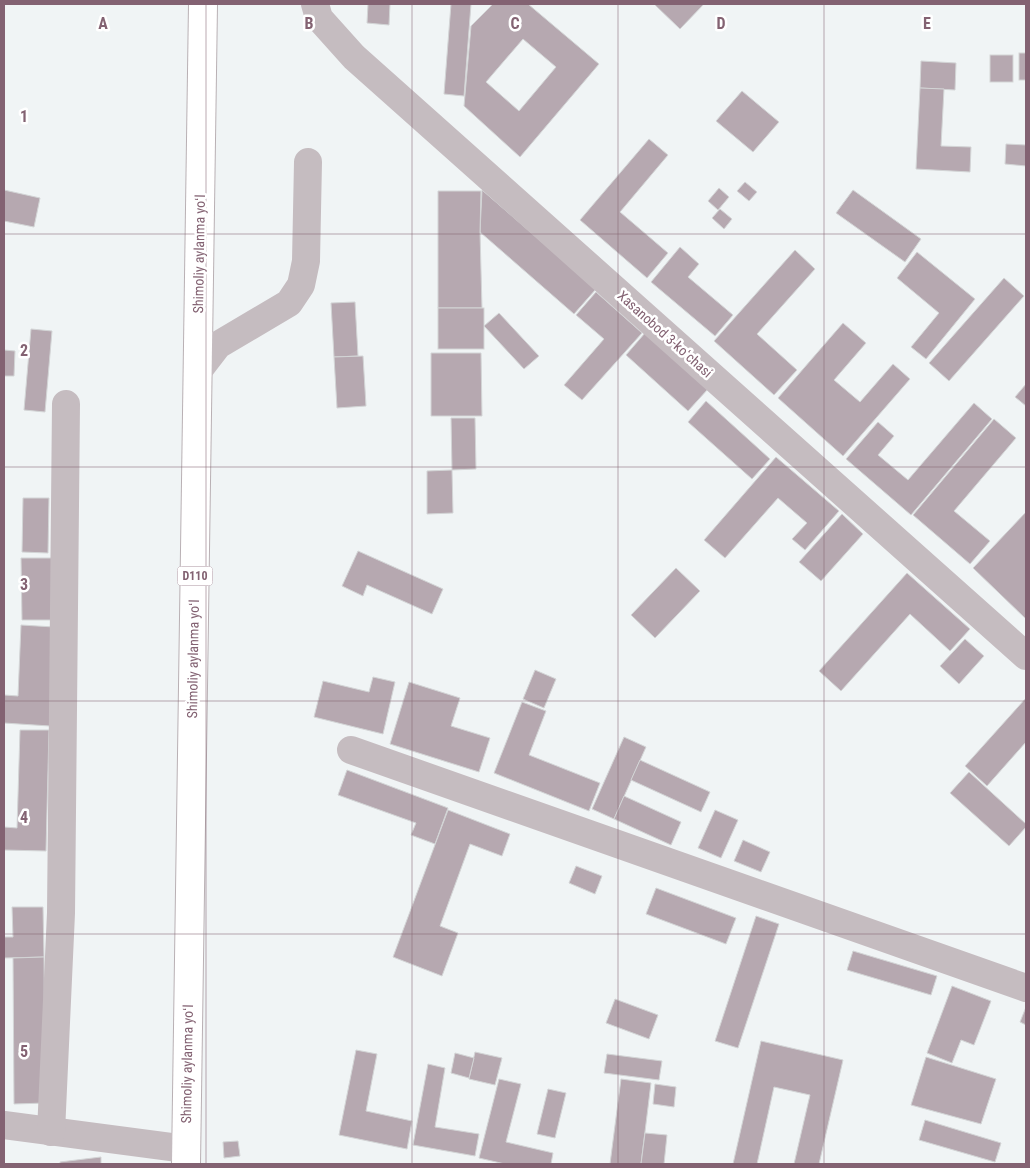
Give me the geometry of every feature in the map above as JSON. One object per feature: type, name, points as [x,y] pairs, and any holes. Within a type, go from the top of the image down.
[{"type":"main road","name":"Shimoliy aylanma yoʻl","points":[[186,1156],[203,4]]},
{"type":"street","name":"Xasanobod 3-koʻchasi","points":[[315,4],[320,18],[354,57],[1026,656]]},
{"type":"street","points":[[198,371],[218,345],[289,302],[301,285],[306,261],[308,162]]},
{"type":"street","points":[[51,1132],[60,913],[66,404]]},
{"type":"street","points":[[351,750],[1026,988]]},
{"type":"street","points":[[4,1126],[51,1132],[186,1156]]},
{"type":"building","points":[[368,4],[390,4],[389,25],[367,23]]},
{"type":"building","points":[[451,4],[471,4],[464,96],[444,94]]},
{"type":"building","points":[[493,4],[528,4],[599,64],[520,157],[464,106],[471,26]],"holes":[[[523,39],[556,67],[519,111],[486,82]]]},
{"type":"building","points":[[654,4],[704,4],[680,29]]},
{"type":"building","points":[[1019,53],[1026,53],[1026,80],[1019,80]]},
{"type":"building","points":[[990,55],[1013,55],[1013,82],[990,82]]},
{"type":"building","points":[[921,61],[956,63],[955,90],[920,88]]},
{"type":"building","points":[[920,88],[944,89],[941,146],[971,147],[970,172],[916,169]]},
{"type":"building","points":[[742,91],[779,122],[753,152],[716,121]]},
{"type":"building","points":[[649,139],[668,155],[620,212],[668,253],[647,278],[580,220]]},
{"type":"building","points":[[1006,144],[1026,145],[1026,166],[1005,164]]},
{"type":"building","points":[[745,182],[757,192],[749,201],[737,191]]},
{"type":"building","points":[[719,188],[729,197],[718,210],[708,201]]},
{"type":"building","points":[[4,190],[40,198],[34,227],[4,221]]},
{"type":"building","points":[[482,190],[596,289],[574,314],[480,232]]},
{"type":"building","points":[[853,190],[921,239],[905,262],[836,213]]},
{"type":"building","points":[[438,191],[481,191],[482,308],[438,308]]},
{"type":"building","points":[[720,209],[732,219],[724,229],[712,218]]},
{"type":"building","points":[[680,247],[699,264],[688,277],[733,315],[715,336],[651,282]]},
{"type":"building","points":[[795,250],[815,269],[757,334],[797,370],[774,395],[714,341]]},
{"type":"building","points":[[917,252],[975,299],[926,359],[911,347],[939,313],[897,278]]},
{"type":"building","points":[[1004,278],[1024,296],[949,381],[929,363]]},
{"type":"building","points":[[596,292],[642,333],[582,400],[564,385],[604,339],[576,315]]},
{"type":"building","points":[[355,302],[358,356],[334,357],[331,303]]},
{"type":"building","points":[[438,308],[484,308],[484,349],[438,349]]},
{"type":"building","points":[[499,313],[539,356],[524,369],[484,326]]},
{"type":"building","points":[[843,323],[866,343],[834,380],[860,402],[893,364],[910,379],[843,456],[778,398]]},
{"type":"building","points":[[31,329],[52,331],[45,412],[24,410]]},
{"type":"building","points":[[645,333],[708,389],[688,411],[626,355]]},
{"type":"building","points":[[4,350],[15,351],[14,376],[4,376]]},
{"type":"building","points":[[431,353],[481,353],[482,416],[431,416]]},
{"type":"building","points":[[363,356],[366,406],[337,408],[334,357]]},
{"type":"building","points":[[1026,384],[1026,406],[1015,397]]},
{"type":"building","points":[[706,401],[770,459],[752,479],[688,422]]},
{"type":"building","points":[[974,403],[992,419],[911,515],[846,459],[878,422],[894,436],[878,455],[908,480]]},
{"type":"building","points":[[451,418],[475,418],[476,469],[452,470]]},
{"type":"building","points":[[994,419],[1016,438],[954,511],[990,541],[970,564],[913,515]]},
{"type":"building","points":[[776,457],[839,511],[805,550],[792,539],[807,523],[778,498],[725,558],[704,540]]},
{"type":"building","points":[[452,470],[453,513],[427,514],[427,471]]},
{"type":"building","points":[[23,498],[49,498],[48,553],[22,552]]},
{"type":"building","points":[[1026,512],[1026,619],[973,568]]},
{"type":"building","points":[[842,514],[863,534],[821,581],[799,562]]},
{"type":"building","points":[[358,551],[443,589],[432,614],[367,585],[363,596],[342,586]]},
{"type":"building","points":[[21,558],[52,558],[52,620],[22,620]]},
{"type":"building","points":[[676,568],[700,591],[655,638],[631,615]]},
{"type":"building","points":[[907,573],[970,629],[950,651],[910,614],[841,691],[819,671]]},
{"type":"building","points":[[21,625],[54,627],[50,726],[4,723],[4,695],[18,696]]},
{"type":"building","points":[[965,639],[984,656],[959,684],[940,666]]},
{"type":"building","points":[[535,670],[556,679],[544,708],[523,699]]},
{"type":"building","points":[[373,677],[395,682],[383,734],[314,717],[323,681],[369,692]]},
{"type":"building","points":[[409,682],[460,698],[451,726],[490,738],[479,772],[390,744]]},
{"type":"building","points":[[1026,698],[1026,742],[987,786],[965,766]]},
{"type":"building","points":[[522,702],[546,711],[529,755],[600,783],[589,811],[494,773]]},
{"type":"building","points":[[20,730],[49,730],[46,851],[4,850],[4,827],[17,828]]},
{"type":"building","points":[[624,737],[646,747],[614,819],[592,809]]},
{"type":"building","points":[[640,760],[710,792],[701,812],[631,780]]},
{"type":"building","points":[[347,770],[448,808],[435,844],[411,835],[416,823],[338,795]]},
{"type":"building","points":[[969,772],[1026,824],[1026,827],[1009,846],[950,793]]},
{"type":"building","points":[[624,796],[681,822],[671,845],[614,819]]},
{"type":"building","points":[[448,810],[510,834],[502,856],[470,844],[440,926],[458,933],[442,976],[393,957]]},
{"type":"building","points":[[715,810],[738,820],[721,858],[698,848]]},
{"type":"building","points":[[743,840],[770,852],[761,872],[734,861]]},
{"type":"building","points":[[576,866],[602,876],[595,894],[569,883]]},
{"type":"building","points":[[656,888],[736,918],[726,944],[646,914]]},
{"type":"building","points":[[12,907],[43,907],[44,957],[4,958],[4,937],[13,937]]},
{"type":"building","points":[[756,916],[779,924],[738,1048],[715,1041]]},
{"type":"building","points":[[853,951],[937,976],[931,995],[847,970]]},
{"type":"building","points":[[44,957],[45,1103],[14,1104],[13,958]]},
{"type":"building","points":[[952,986],[991,1001],[974,1045],[961,1040],[952,1063],[927,1053]]},
{"type":"building","points":[[615,999],[658,1015],[649,1039],[606,1023]]},
{"type":"building","points":[[1026,1007],[1026,1025],[1020,1022]]},
{"type":"building","points":[[761,1041],[843,1060],[819,1164],[794,1164],[810,1095],[774,1087],[757,1164],[733,1164]]},
{"type":"building","points":[[356,1050],[377,1054],[366,1111],[412,1121],[407,1149],[339,1135]]},
{"type":"building","points":[[475,1052],[502,1058],[495,1085],[469,1079]]},
{"type":"building","points":[[455,1053],[474,1058],[469,1078],[451,1073]]},
{"type":"building","points":[[607,1054],[662,1061],[659,1080],[604,1073]]},
{"type":"building","points":[[926,1057],[996,1079],[981,1124],[911,1105]]},
{"type":"building","points":[[428,1064],[445,1068],[435,1127],[479,1134],[475,1156],[413,1145]]},
{"type":"building","points":[[499,1079],[521,1084],[506,1142],[553,1153],[551,1164],[505,1164],[479,1158]]},
{"type":"building","points":[[621,1079],[651,1083],[641,1164],[610,1164]]},
{"type":"building","points":[[655,1084],[676,1087],[674,1107],[653,1104]]},
{"type":"building","points":[[548,1089],[566,1093],[555,1138],[537,1134]]},
{"type":"building","points":[[925,1120],[1001,1143],[995,1162],[919,1140]]},
{"type":"building","points":[[645,1133],[667,1135],[664,1164],[641,1164]]},
{"type":"building","points":[[238,1141],[240,1156],[224,1158],[223,1142]]},
{"type":"building","points":[[101,1157],[101,1164],[60,1164],[60,1162]]}]
